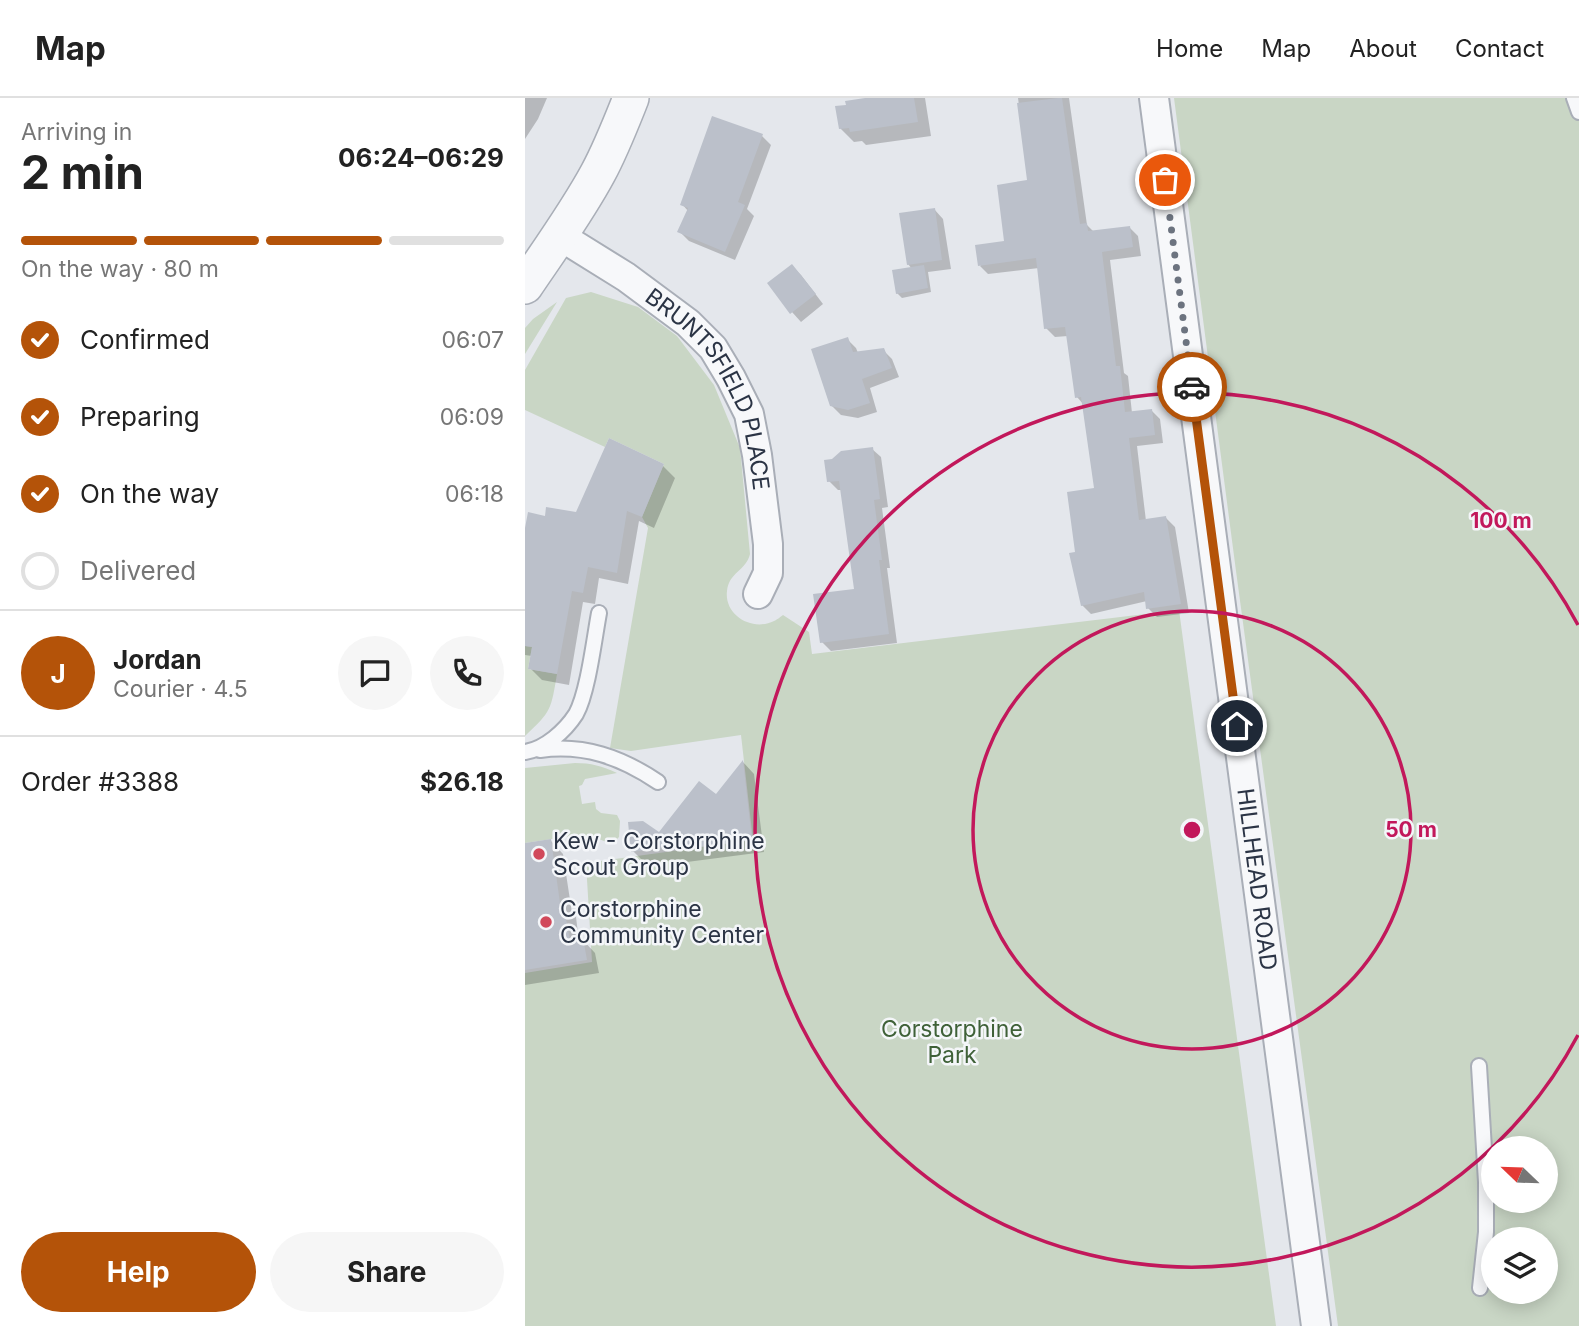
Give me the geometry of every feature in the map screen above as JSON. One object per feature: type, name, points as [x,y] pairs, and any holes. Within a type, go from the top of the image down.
[{"type":"street","points":[[525,286],[560,236],[599,171],[631,98]]},
{"type":"street","name":"HILLHEAD ROAD","points":[[1154,98],[1316,1326]]},
{"type":"street","name":"BRUNTSFIELD PLACE","points":[[560,236],[626,277],[688,323],[713,348],[731,378],[749,414],[757,455],[768,544],[768,573],[758,594]]},
{"type":"lane","points":[[1574,98],[1579,112]]},
{"type":"lane","points":[[528,752],[548,743],[576,713],[584,689],[599,613]]},
{"type":"lane","points":[[528,752],[559,747],[581,749],[635,767],[658,782]]},
{"type":"lane","points":[[1479,1066],[1486,1182],[1486,1232],[1480,1288]]},
{"type":"green space","points":[[1174,98],[1579,98],[1579,1326],[1338,1326]]},
{"type":"green space","name":"Corstorphine Park","points":[[591,292],[638,307],[677,336],[714,385],[740,448],[750,554],[728,585],[727,600],[741,619],[749,623],[766,624],[783,615],[809,632],[812,654],[1179,610],[1276,1326],[525,1326],[525,973],[592,962],[586,863],[753,840],[741,735],[631,751],[610,748],[648,528],[642,517],[664,464],[609,438],[605,447],[525,410],[525,370],[566,298]]},
{"type":"green space","points":[[557,302],[525,354],[525,328]]},
{"type":"green space","points":[[525,646],[532,647],[528,669],[557,674],[549,709],[525,736]]},
{"type":"green space","points":[[575,763],[596,765],[617,773],[585,779],[579,786],[582,804],[595,802],[596,809],[601,813],[617,815],[620,821],[619,837],[612,844],[579,835],[525,843],[525,768]]},
{"type":"building","points":[[865,98],[914,98],[918,122],[850,132],[849,128],[839,129],[835,106],[846,105],[845,101]]},
{"type":"building","points":[[1062,98],[1080,224],[1087,223],[1088,231],[1130,226],[1133,247],[1102,252],[1116,366],[1120,366],[1125,412],[1152,409],[1155,435],[1129,438],[1139,520],[1166,516],[1181,604],[1146,609],[1144,592],[1081,606],[1069,553],[1075,552],[1067,492],[1094,488],[1081,397],[1075,398],[1065,327],[1044,329],[1036,258],[978,266],[975,245],[1004,241],[997,185],[1027,180],[1017,103]]},
{"type":"building","points":[[712,116],[763,134],[738,202],[745,205],[725,252],[677,232],[688,208],[680,205]]},
{"type":"building","points":[[935,208],[942,260],[907,265],[899,213]]},
{"type":"building","points":[[792,264],[816,294],[790,314],[767,283]]},
{"type":"building","points":[[924,265],[928,288],[896,294],[892,270]]},
{"type":"building","points":[[848,337],[853,352],[884,348],[892,368],[862,379],[870,403],[848,410],[830,406],[811,349]]},
{"type":"building","points":[[609,438],[664,464],[642,517],[627,511],[617,573],[588,567],[583,593],[572,591],[557,674],[528,669],[532,647],[525,646],[525,528],[528,512],[545,516],[546,507],[576,512]]},
{"type":"building","points":[[873,447],[880,499],[874,500],[882,560],[879,560],[889,634],[820,643],[813,594],[854,589],[839,481],[827,482],[824,460],[832,459],[841,451]]},
{"type":"building","points":[[743,760],[752,840],[673,850],[675,846],[631,852],[628,822],[643,821],[659,832],[699,781],[716,794]]},
{"type":"building","name":"Corstorphine Community Center","points":[[551,839],[560,903],[563,902],[570,941],[583,938],[587,960],[525,970],[525,843]]},
{"type":"way so far","points":[[1165,180],[1192,387]]},
{"type":"place","name":"Kew - Corstorphine Scout Group","points":[[539,854]]},
{"type":"place","name":"Corstorphine Community Center","points":[[546,922]]},
{"type":"route","points":[[1192,387],[1237,726]]}]
